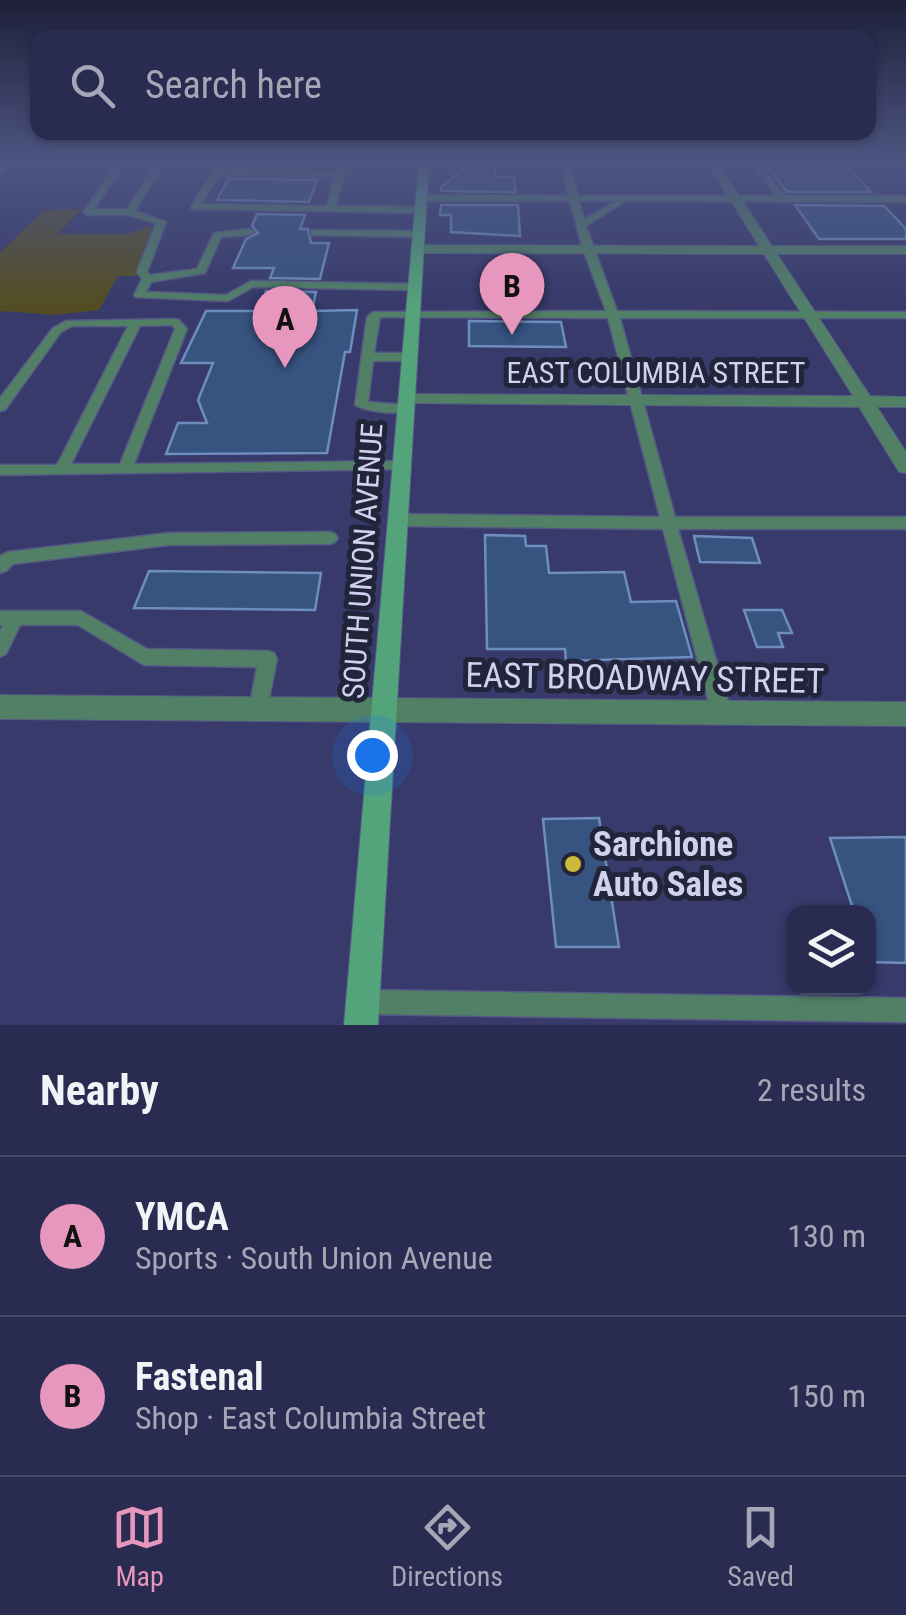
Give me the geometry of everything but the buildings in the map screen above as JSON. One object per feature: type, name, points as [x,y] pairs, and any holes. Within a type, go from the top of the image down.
[{"type":"main road","name":"SOUTH UNION AVENUE","points":[[362,1013],[420,210]]},
{"type":"street","points":[[742,210],[906,467]]},
{"type":"street","points":[[417,242],[588,249],[906,250]]},
{"type":"street","name":"EAST COLUMBIA STREET","points":[[406,404],[636,400],[906,402]]},
{"type":"street","name":"EAST BROADWAY STREET","points":[[0,708],[906,714]]},
{"type":"lane","points":[[89,210],[130,212],[161,222],[142,272],[147,279]]},
{"type":"lane","points":[[578,210],[613,314],[722,715]]},
{"type":"lane","points":[[582,225],[606,210]]},
{"type":"lane","points":[[147,279],[201,271],[216,235],[249,232]]},
{"type":"lane","points":[[314,234],[417,242]]},
{"type":"lane","points":[[61,470],[147,279]]},
{"type":"lane","points":[[139,295],[228,298],[251,284],[414,287]]},
{"type":"lane","points":[[406,404],[361,405],[373,317],[906,315]]},
{"type":"lane","points":[[0,407],[57,330],[70,323],[175,322],[181,329],[124,469]]},
{"type":"lane","points":[[368,358],[409,358]]},
{"type":"lane","points":[[0,470],[401,466]]},
{"type":"lane","points":[[398,520],[906,523]]},
{"type":"lane","points":[[0,567],[8,558],[168,539],[330,538]]},
{"type":"lane","points":[[0,649],[8,618],[81,618],[144,657],[268,659],[258,709]]},
{"type":"lane","points":[[362,1013],[816,1017],[906,1010]]},
{"type":"shaded area","points":[[44,210],[81,210],[58,234],[129,234],[149,226],[159,232],[138,276],[118,276],[99,310],[54,315],[3,311],[0,314],[0,253]]},
{"type":"place","name":"Fastenal","points":[[512,335]]},
{"type":"place","name":"YMCA","points":[[285,368]]},
{"type":"place","name":"Sarchione Auto Sales","points":[[573,864]]}]
